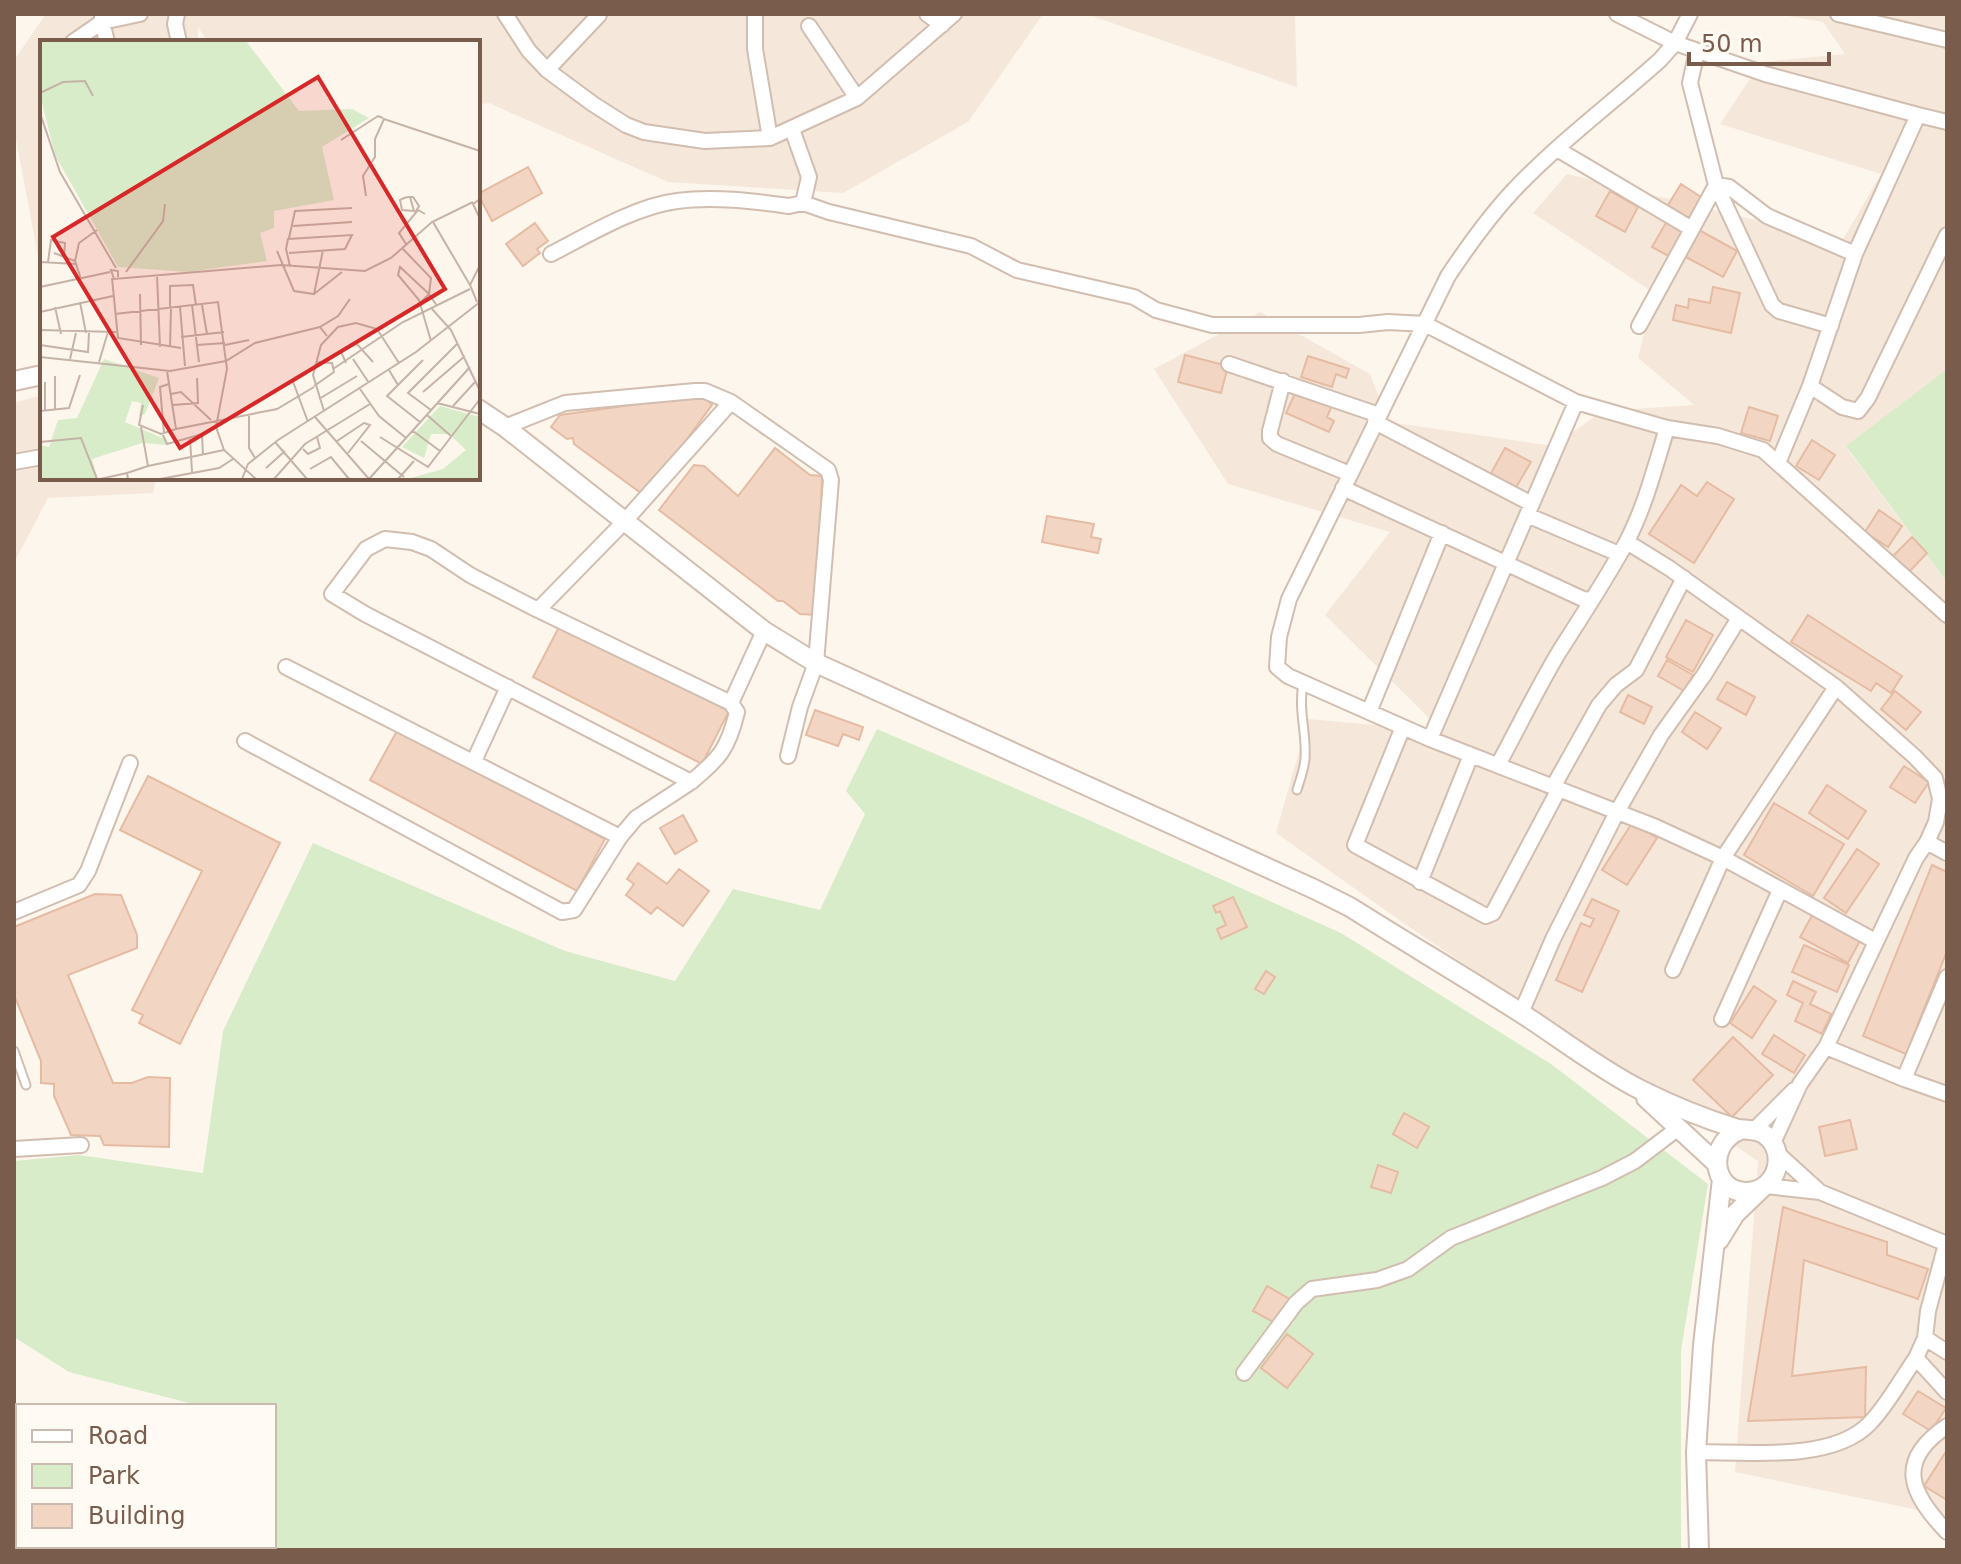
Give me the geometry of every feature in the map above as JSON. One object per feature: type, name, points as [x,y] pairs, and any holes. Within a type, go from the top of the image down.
[{"type":"street","points":[[75,40],[102,18],[140,14]]},
{"type":"street","points":[[177,14],[175,24],[179,40]]},
{"type":"street","points":[[505,14],[529,51],[547,70],[593,104],[644,132],[705,141],[770,138],[857,98],[948,19]]},
{"type":"street","points":[[755,14],[755,49],[770,138]]},
{"type":"street","points":[[927,14],[948,19]]},
{"type":"street","points":[[1617,14],[1675,43],[1765,74],[1947,122]]},
{"type":"street","points":[[1690,14],[1675,43],[1513,191],[1481,228],[1448,276],[1289,599],[1279,637],[1277,667],[1283,674],[1430,739],[1617,812],[1723,858],[1875,941]]},
{"type":"street","points":[[1838,14],[1877,18],[1947,40]]},
{"type":"street","points":[[547,70],[599,15]]},
{"type":"street","points":[[102,18],[107,40]]},
{"type":"street","points":[[809,26],[857,98]]},
{"type":"street","points":[[1697,51],[1690,83],[1716,185],[1772,305],[1779,311],[1831,326]]},
{"type":"street","points":[[1778,463],[1810,386],[1855,254],[1918,115]]},
{"type":"street","points":[[792,129],[809,177],[803,203]]},
{"type":"street","points":[[1557,149],[1692,229]]},
{"type":"street","points":[[1639,326],[1716,185]]},
{"type":"street","points":[[1716,185],[1729,187],[1767,216],[1855,254]]},
{"type":"street","points":[[551,254],[615,221],[674,201],[710,200],[789,206],[803,203],[971,246],[1007,266],[1076,286],[1134,297],[1156,310],[1212,325],[1425,324],[1576,402],[1667,428],[1747,443],[1763,450],[1947,615]]},
{"type":"street","points":[[1810,386],[1842,407],[1858,411],[1885,364],[1947,235]]},
{"type":"street","points":[[1229,364],[1283,381],[1377,418],[1529,510],[1623,548],[1684,578],[1836,687],[1935,778],[1940,799],[1936,822],[1875,941],[1826,1047],[1800,1084],[1775,1148],[1777,1171],[1735,1214],[1715,1246]]},
{"type":"street","points":[[14,381],[40,375]]},
{"type":"street","points":[[1283,381],[1270,431],[1270,438],[1277,444],[1442,533],[1590,600]]},
{"type":"street","points":[[505,427],[565,403],[705,391],[731,402],[828,470],[831,480],[816,663],[800,707],[788,756]]},
{"type":"street","points":[[538,610],[624,522],[731,402]]},
{"type":"street","points":[[1430,739],[1576,402]]},
{"type":"street","points":[[480,410],[764,631],[816,663],[1350,907],[1636,1087],[1688,1113],[1764,1134],[1820,1192]]},
{"type":"street","points":[[1498,765],[1590,600],[1623,548],[1650,485],[1667,428]]},
{"type":"street","points":[[14,462],[40,457]]},
{"type":"street","points":[[1369,712],[1442,533]]},
{"type":"street","points":[[245,741],[562,912],[574,910],[620,837],[636,818],[691,782],[718,759],[732,734],[737,712],[731,703],[538,610],[470,575],[431,549],[412,542],[385,539],[366,549],[332,594],[365,614],[691,782]]},
{"type":"street","points":[[1403,727],[1355,845],[1420,882],[1490,916],[1599,705],[1610,690],[1636,670],[1684,578]]},
{"type":"street","points":[[1521,1013],[1553,939],[1617,812],[1661,735],[1704,675],[1739,618]]},
{"type":"street","points":[[731,703],[764,631]]},
{"type":"street","points":[[286,667],[620,837]]},
{"type":"street","points":[[474,761],[508,687]]},
{"type":"street","points":[[1673,970],[1723,858],[1836,687]]},
{"type":"street","points":[[1420,882],[1471,755]]},
{"type":"street","points":[[14,912],[79,885],[88,871],[130,763]]},
{"type":"street","points":[[1927,842],[1947,853]]},
{"type":"street","points":[[1722,1019],[1780,890]]},
{"type":"street","points":[[1904,1079],[1947,977]]},
{"type":"street","points":[[1826,1047],[1947,1094]]},
{"type":"street","points":[[1699,1550],[1696,1452],[1722,1142],[1747,1130],[1800,1084]]},
{"type":"street","points":[[1636,1087],[1740,1191],[1764,1187],[1820,1192],[1946,1244],[1928,1311],[1925,1338],[1916,1358],[1870,1423],[1840,1442],[1793,1452],[1696,1452]]},
{"type":"street","points":[[1244,1373],[1296,1303],[1312,1289],[1377,1280],[1408,1269],[1451,1238],[1602,1178],[1635,1161],[1677,1129]]},
{"type":"street","points":[[14,1149],[81,1145]]},
{"type":"street","points":[[1925,1338],[1947,1352]]},
{"type":"street","points":[[1916,1358],[1947,1392]]},
{"type":"street","points":[[1947,1426],[1925,1445],[1912,1470],[1914,1486],[1947,1532]]},
{"type":"lane","points":[[1297,790],[1305,762],[1299,705],[1303,683]]},
{"type":"lane","points":[[14,1051],[26,1085]]},
{"type":"shaded area","points":[[46,14],[1043,14],[968,122],[843,193],[668,182],[489,103],[480,105],[480,40],[207,40],[198,27],[198,40],[40,40],[40,266],[14,129],[14,60]]},
{"type":"shaded area","points":[[1086,14],[1295,14],[1297,87]]},
{"type":"shaded area","points":[[1776,14],[1947,14],[1947,369],[1846,447],[1947,582],[1947,1516],[1735,1472],[1758,1161],[1412,929],[1276,833],[1308,719],[1442,731],[1325,615],[1390,532],[1228,484],[1154,369],[1260,312],[1370,374],[1389,422],[1554,446],[1602,411],[1694,405],[1638,358],[1654,293],[1533,213],[1567,174],[1842,241],[1881,174],[1720,124],[1761,62],[1845,54],[1823,22]]},
{"type":"shaded area","points":[[40,396],[40,480],[156,480],[153,493],[48,498],[14,563],[14,403]]},
{"type":"green space","points":[[1947,369],[1947,582],[1846,446]]},
{"type":"green space","points":[[877,729],[1341,933],[1551,1064],[1708,1184],[1681,1351],[1681,1550],[218,1550],[276,1548],[276,1404],[190,1404],[69,1372],[14,1337],[14,1161],[79,1155],[203,1173],[223,1031],[313,843],[565,951],[675,981],[733,889],[820,910],[865,814],[846,791]]},
{"type":"building","points":[[528,167],[542,193],[492,221],[480,193]]},
{"type":"building","points":[[1681,184],[1704,199],[1691,220],[1668,205]]},
{"type":"building","points":[[1610,191],[1638,207],[1625,232],[1596,216]]},
{"type":"building","points":[[1668,219],[1688,230],[1672,258],[1652,247]]},
{"type":"building","points":[[535,223],[548,241],[537,249],[540,253],[523,266],[506,244]]},
{"type":"building","points":[[1699,230],[1737,251],[1723,277],[1684,256]]},
{"type":"building","points":[[1713,287],[1740,293],[1731,333],[1673,320],[1676,305],[1688,308],[1689,299],[1710,303]]},
{"type":"building","points":[[1185,355],[1228,366],[1221,393],[1178,382]]},
{"type":"building","points":[[1308,356],[1349,369],[1346,378],[1336,374],[1332,387],[1301,377]]},
{"type":"building","points":[[1297,389],[1332,405],[1327,417],[1334,421],[1329,432],[1286,413]]},
{"type":"building","points":[[702,395],[712,405],[645,496],[574,444],[573,438],[567,439],[551,427],[560,415]]},
{"type":"building","points":[[1749,407],[1778,416],[1770,441],[1741,433]]},
{"type":"building","points":[[1812,440],[1835,455],[1819,480],[1796,466]]},
{"type":"building","points":[[775,448],[810,475],[822,476],[818,615],[800,614],[783,601],[778,601],[659,510],[694,465],[704,466],[738,496]]},
{"type":"building","points":[[1505,448],[1531,462],[1515,489],[1490,475]]},
{"type":"building","points":[[1707,482],[1734,499],[1694,563],[1649,534],[1681,485],[1697,496]]},
{"type":"building","points":[[1879,510],[1902,526],[1888,547],[1865,532]]},
{"type":"building","points":[[1047,516],[1094,524],[1091,537],[1101,539],[1098,553],[1042,542]]},
{"type":"building","points":[[1912,537],[1927,553],[1908,573],[1892,557]]},
{"type":"building","points":[[1808,615],[1902,676],[1891,693],[1876,683],[1871,691],[1791,642]]},
{"type":"building","points":[[1686,620],[1713,635],[1693,672],[1666,657]]},
{"type":"building","points":[[560,625],[729,711],[702,764],[533,677]]},
{"type":"building","points":[[1667,660],[1693,675],[1684,691],[1658,676]]},
{"type":"building","points":[[1727,682],[1755,697],[1746,715],[1717,699]]},
{"type":"building","points":[[1895,691],[1921,712],[1906,730],[1881,709]]},
{"type":"building","points":[[1628,695],[1652,707],[1644,724],[1620,712]]},
{"type":"building","points":[[815,710],[863,727],[859,740],[843,734],[838,746],[806,735]]},
{"type":"building","points":[[1695,712],[1721,728],[1707,749],[1682,732]]},
{"type":"building","points":[[398,729],[605,839],[577,891],[370,780]]},
{"type":"building","points":[[1904,766],[1929,782],[1915,803],[1890,787]]},
{"type":"building","points":[[148,776],[280,843],[180,1044],[139,1023],[143,1015],[132,1010],[202,871],[120,830]]},
{"type":"building","points":[[1827,785],[1866,811],[1848,839],[1809,813]]},
{"type":"building","points":[[1774,803],[1844,844],[1813,896],[1744,855]]},
{"type":"building","points":[[683,815],[697,841],[675,854],[660,828]]},
{"type":"building","points":[[1632,823],[1657,838],[1627,885],[1602,870]]},
{"type":"building","points":[[1857,849],[1879,864],[1846,913],[1824,898]]},
{"type":"building","points":[[638,863],[667,884],[679,869],[709,891],[683,926],[657,907],[651,914],[626,895],[634,884],[627,879]]},
{"type":"building","points":[[1932,865],[1947,872],[1947,951],[1906,1054],[1863,1036]]},
{"type":"building","points":[[95,894],[121,895],[137,935],[137,948],[68,975],[113,1083],[132,1083],[148,1077],[170,1078],[169,1147],[104,1145],[100,1136],[71,1135],[54,1096],[54,1084],[41,1083],[41,1061],[14,995],[14,927]]},
{"type":"building","points":[[1233,897],[1247,927],[1221,939],[1217,929],[1226,925],[1220,911],[1216,913],[1213,906]]},
{"type":"building","points":[[1592,899],[1619,911],[1582,992],[1556,980],[1581,923],[1590,927],[1594,919],[1584,915]]},
{"type":"building","points":[[1813,914],[1861,939],[1848,963],[1800,937]]},
{"type":"building","points":[[1804,945],[1849,965],[1837,992],[1792,972]]},
{"type":"building","points":[[1266,971],[1275,977],[1264,994],[1255,989]]},
{"type":"building","points":[[1793,981],[1816,992],[1810,1004],[1831,1014],[1822,1034],[1795,1021],[1803,1003],[1787,995]]},
{"type":"building","points":[[1754,986],[1776,1001],[1752,1038],[1730,1023]]},
{"type":"building","points":[[1774,1035],[1805,1055],[1794,1073],[1762,1054]]},
{"type":"building","points":[[1733,1037],[1773,1075],[1732,1117],[1693,1080]]},
{"type":"building","points":[[1404,1113],[1429,1127],[1417,1148],[1393,1134]]},
{"type":"building","points":[[1850,1120],[1857,1149],[1825,1156],[1819,1127]]},
{"type":"building","points":[[1378,1165],[1398,1172],[1391,1193],[1371,1187]]},
{"type":"building","points":[[1783,1207],[1887,1242],[1887,1255],[1928,1269],[1918,1299],[1804,1260],[1792,1376],[1866,1367],[1865,1417],[1748,1421]]},
{"type":"building","points":[[1267,1286],[1293,1301],[1279,1325],[1253,1311]]},
{"type":"building","points":[[1287,1334],[1313,1354],[1287,1388],[1261,1368]]},
{"type":"building","points":[[1918,1391],[1946,1408],[1931,1431],[1903,1414]]},
{"type":"building","points":[[1947,1450],[1947,1500],[1924,1486]]}]
